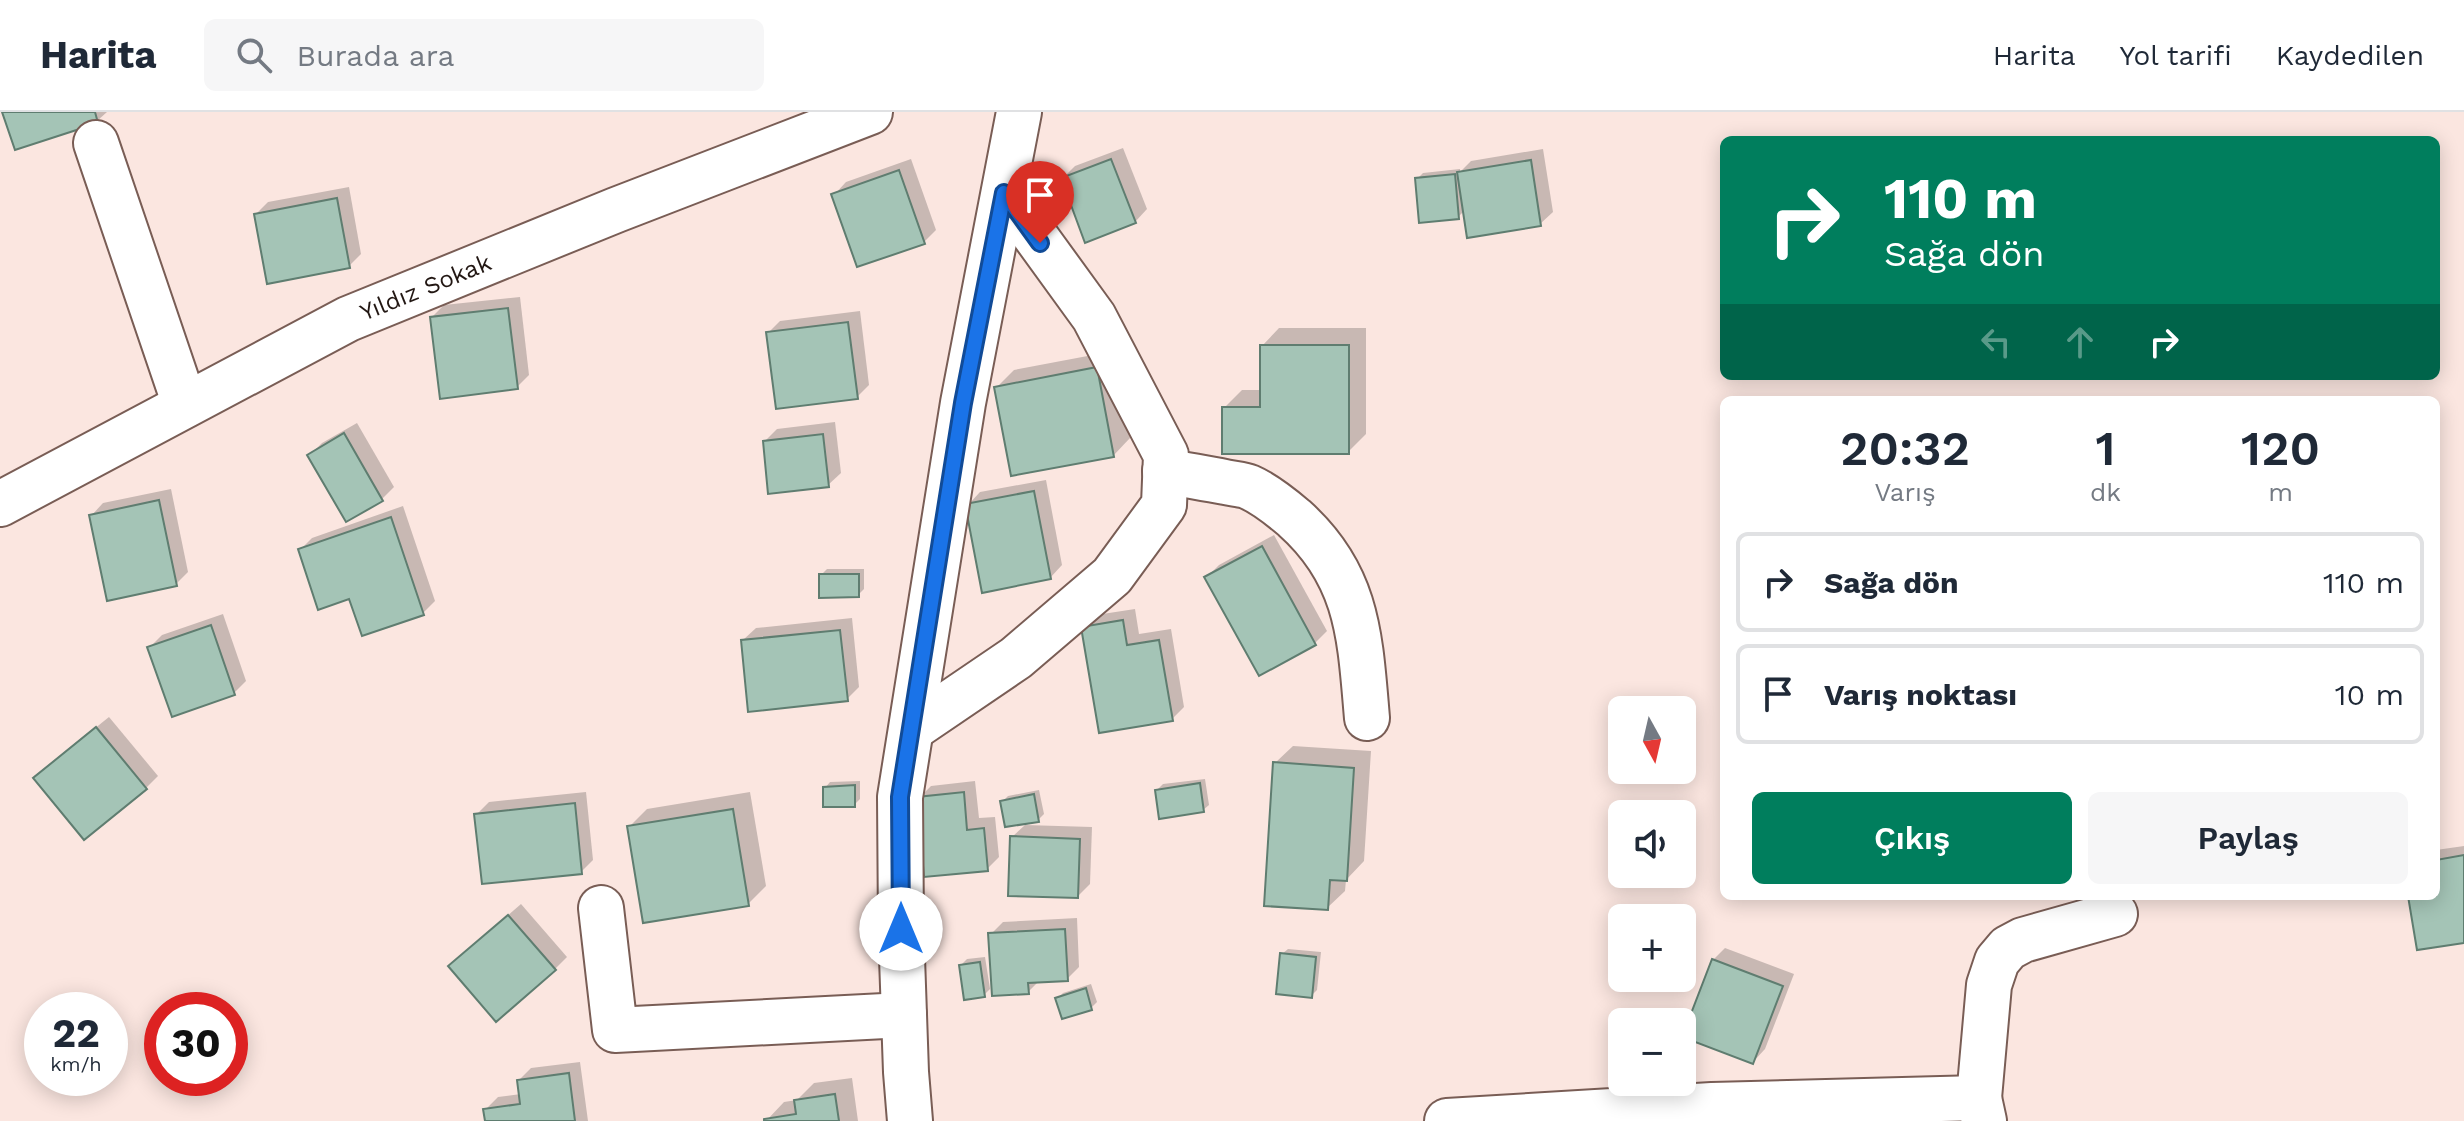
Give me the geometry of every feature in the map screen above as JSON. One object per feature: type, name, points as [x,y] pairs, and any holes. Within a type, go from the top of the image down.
[{"type":"street","name":"Yıldız Sokak","points":[[0,504],[348,319],[601,216],[870,112]]},
{"type":"street","points":[[910,1121],[901,929],[900,797],[963,403],[1019,112]]},
{"type":"street","points":[[96,143],[185,405]]},
{"type":"street","points":[[913,728],[1016,658],[1112,576],[1164,505],[1166,455],[1094,317],[1004,193]]},
{"type":"street","points":[[1165,471],[1248,486],[1281,507],[1304,527],[1323,550],[1340,576],[1352,605],[1359,636],[1367,718]]},
{"type":"street","points":[[601,908],[615,1030],[904,1015]]},
{"type":"street","points":[[1447,1121],[1712,1105],[1981,1110],[1989,985],[1997,961],[2008,948],[2023,940],[2115,914]]},
{"type":"building","points":[[2,112],[95,112],[98,123],[15,150]]},
{"type":"building","points":[[1111,159],[1136,223],[1085,243],[1061,178]]},
{"type":"building","points":[[1531,160],[1541,226],[1467,238],[1457,172]]},
{"type":"building","points":[[899,170],[925,244],[857,267],[831,194]]},
{"type":"building","points":[[1455,174],[1459,219],[1419,223],[1415,178]]},
{"type":"building","points":[[337,198],[350,268],[267,284],[254,214]]},
{"type":"building","points":[[508,308],[518,389],[440,399],[430,317]]},
{"type":"building","points":[[848,322],[858,399],[776,409],[766,332]]},
{"type":"building","points":[[1260,345],[1349,345],[1349,454],[1222,454],[1222,407],[1260,407]]},
{"type":"building","points":[[1097,367],[1114,457],[1011,476],[994,387]]},
{"type":"building","points":[[344,433],[383,501],[346,522],[307,455]]},
{"type":"building","points":[[823,434],[829,487],[768,494],[763,441]]},
{"type":"building","points":[[1034,491],[1051,579],[982,593],[965,504]]},
{"type":"building","points":[[159,500],[177,586],[107,601],[89,515]]},
{"type":"building","points":[[391,517],[424,615],[362,636],[349,599],[318,610],[298,549]]},
{"type":"building","points":[[1262,546],[1316,645],[1259,676],[1204,577]]},
{"type":"building","points":[[819,574],[859,574],[859,597],[819,598]]},
{"type":"building","points":[[1123,620],[1127,645],[1159,640],[1173,721],[1099,733],[1081,627]]},
{"type":"building","points":[[211,625],[235,695],[172,717],[147,647]]},
{"type":"building","points":[[840,630],[848,701],[748,712],[741,640]]},
{"type":"building","points":[[96,727],[147,789],[84,840],[33,778]]},
{"type":"building","points":[[1273,762],[1354,768],[1347,881],[1330,880],[1328,910],[1264,906]]},
{"type":"building","points":[[1200,783],[1204,812],[1159,819],[1155,790]]},
{"type":"building","points":[[855,785],[855,807],[823,807],[823,787]]},
{"type":"building","points":[[964,792],[967,830],[984,828],[988,871],[924,877],[917,797]]},
{"type":"building","points":[[1034,794],[1039,822],[1005,827],[1000,801]]},
{"type":"building","points":[[575,803],[582,874],[482,884],[474,814]]},
{"type":"building","points":[[733,809],[749,906],[643,923],[627,826]]},
{"type":"building","points":[[1010,836],[1080,839],[1078,898],[1008,896]]},
{"type":"building","points":[[2464,855],[2464,943],[2417,950],[2409,900],[2440,900],[2440,859]]},
{"type":"building","points":[[508,915],[556,970],[496,1022],[448,966]]},
{"type":"building","points":[[1065,929],[1068,981],[1028,983],[1029,994],[992,996],[988,933]]},
{"type":"building","points":[[1280,953],[1316,957],[1312,998],[1276,994]]},
{"type":"building","points":[[1712,959],[1783,986],[1753,1064],[1696,1042],[1696,1008],[1693,1008]]},
{"type":"building","points":[[980,962],[985,997],[964,1000],[959,965]]},
{"type":"building","points":[[1086,988],[1092,1010],[1062,1019],[1055,998]]},
{"type":"building","points":[[569,1073],[575,1121],[485,1121],[483,1109],[520,1104],[517,1080]]},
{"type":"building","points":[[835,1094],[839,1121],[764,1121],[796,1114],[794,1100]]},
{"type":"route","points":[[901,929],[900,797],[963,403],[1004,193],[1040,243]]}]
